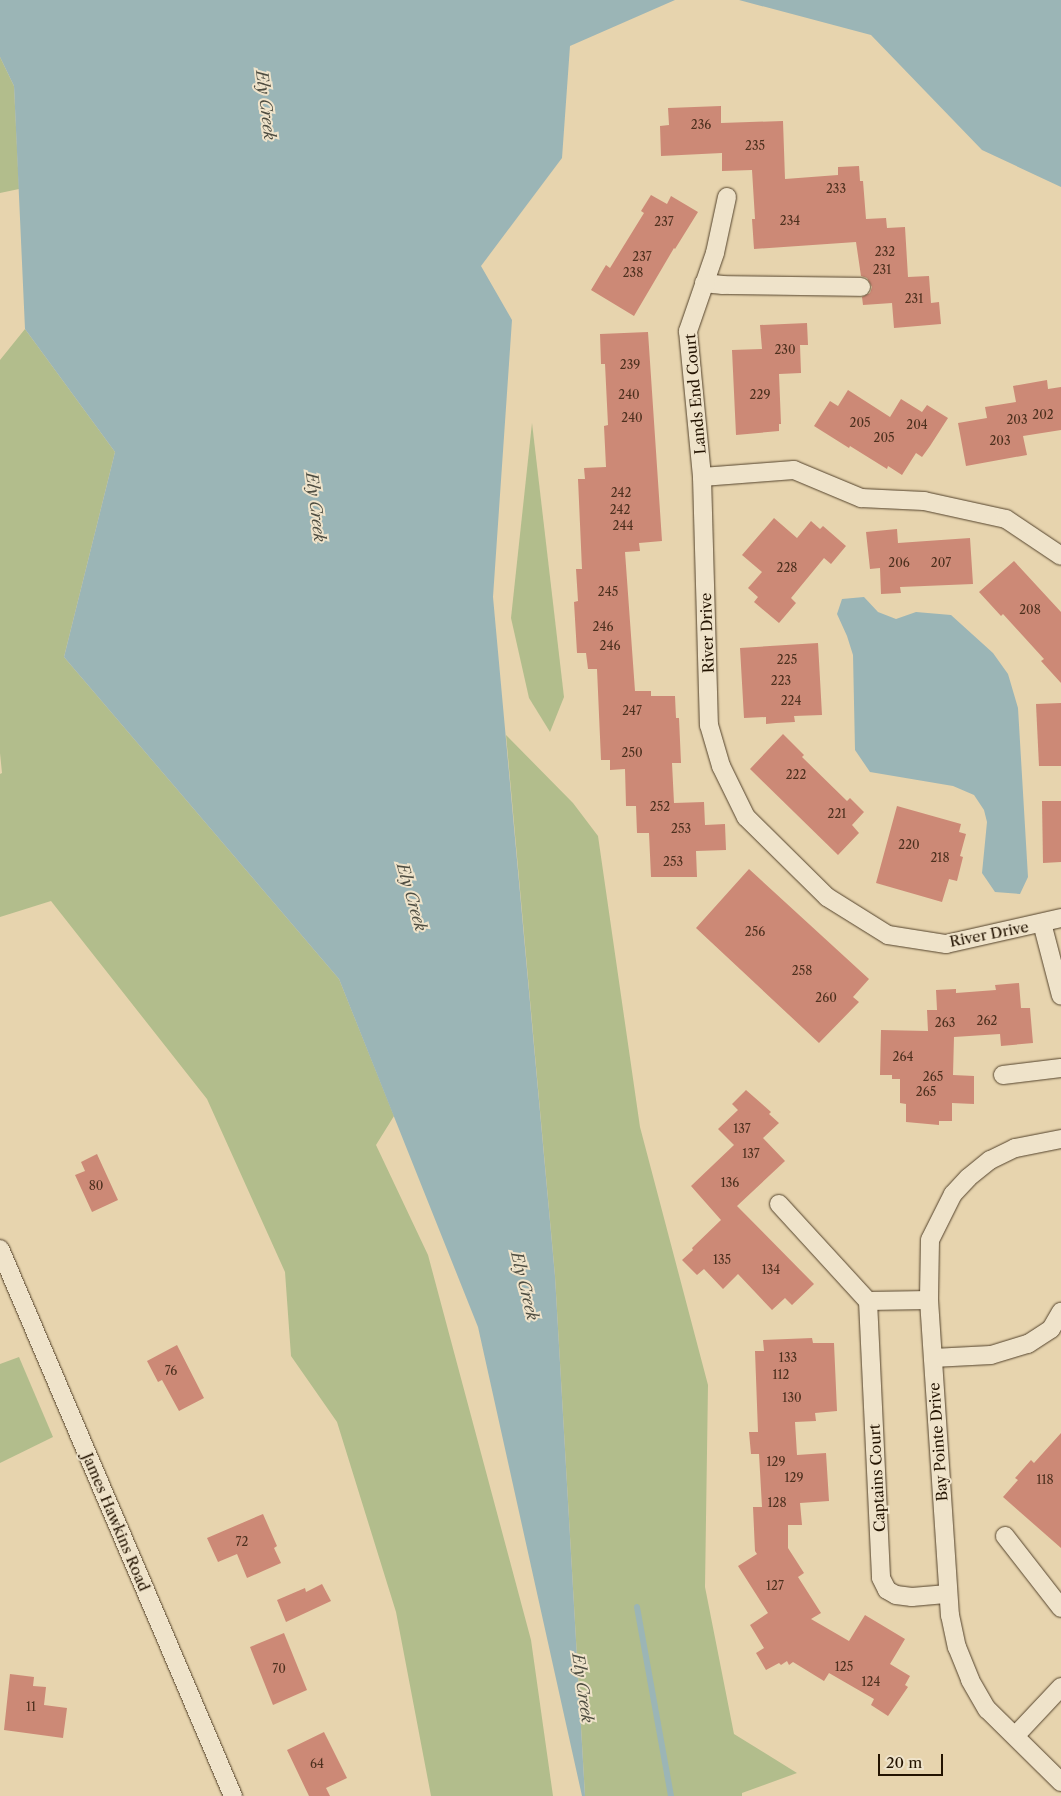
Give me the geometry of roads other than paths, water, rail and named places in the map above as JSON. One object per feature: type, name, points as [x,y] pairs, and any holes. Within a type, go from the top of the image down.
[{"type":"street","name":"Lands End Court","points":[[702,477],[688,331],[715,253],[727,197]]},
{"type":"street","points":[[704,283],[861,287]]},
{"type":"street","points":[[702,477],[794,470],[861,498],[924,501],[1006,519],[1061,556]]},
{"type":"street","name":"River Drive","points":[[702,477],[709,725],[720,766],[746,817],[827,897],[888,935],[946,944],[1061,918]]},
{"type":"street","name":"River Drive","points":[[1042,923],[1061,996]]},
{"type":"street","points":[[1003,1075],[1061,1068]]},
{"type":"street","name":"Bay Pointe Drive","points":[[1061,1139],[1015,1148],[990,1160],[968,1178],[953,1194],[930,1240],[928,1300],[948,1594],[957,1647],[970,1680],[987,1709],[1016,1734],[1061,1782]]},
{"type":"street","points":[[779,1204],[868,1301],[928,1300]]},
{"type":"street","name":"James Hawkins Road","points":[[0,1249],[233,1796]]},
{"type":"street","name":"Captains Court","points":[[868,1301],[881,1578],[887,1590],[896,1596],[912,1597],[948,1594]]},
{"type":"street","points":[[933,1358],[991,1355],[1028,1344],[1051,1329],[1061,1312]]},
{"type":"street","points":[[1005,1536],[1061,1608]]},
{"type":"street","points":[[1016,1734],[1061,1687]]},
{"type":"water","name":"Ely Creek","points":[[0,0],[675,0],[570,46],[562,158],[481,266],[512,320],[493,597],[555,1276],[585,1796],[582,1796],[478,1327],[339,979],[64,657],[115,452],[25,329],[14,86],[0,57]]},
{"type":"water","points":[[739,0],[1061,0],[1061,187],[982,150],[871,35]]},
{"type":"water","points":[[864,597],[878,612],[896,619],[916,612],[951,615],[993,653],[1008,674],[1018,708],[1028,877],[1020,894],[995,892],[982,873],[987,822],[984,810],[974,795],[953,786],[870,772],[855,750],[853,655],[837,614],[842,599]]},
{"type":"waterway","points":[[637,1607],[671,1796]]}]
